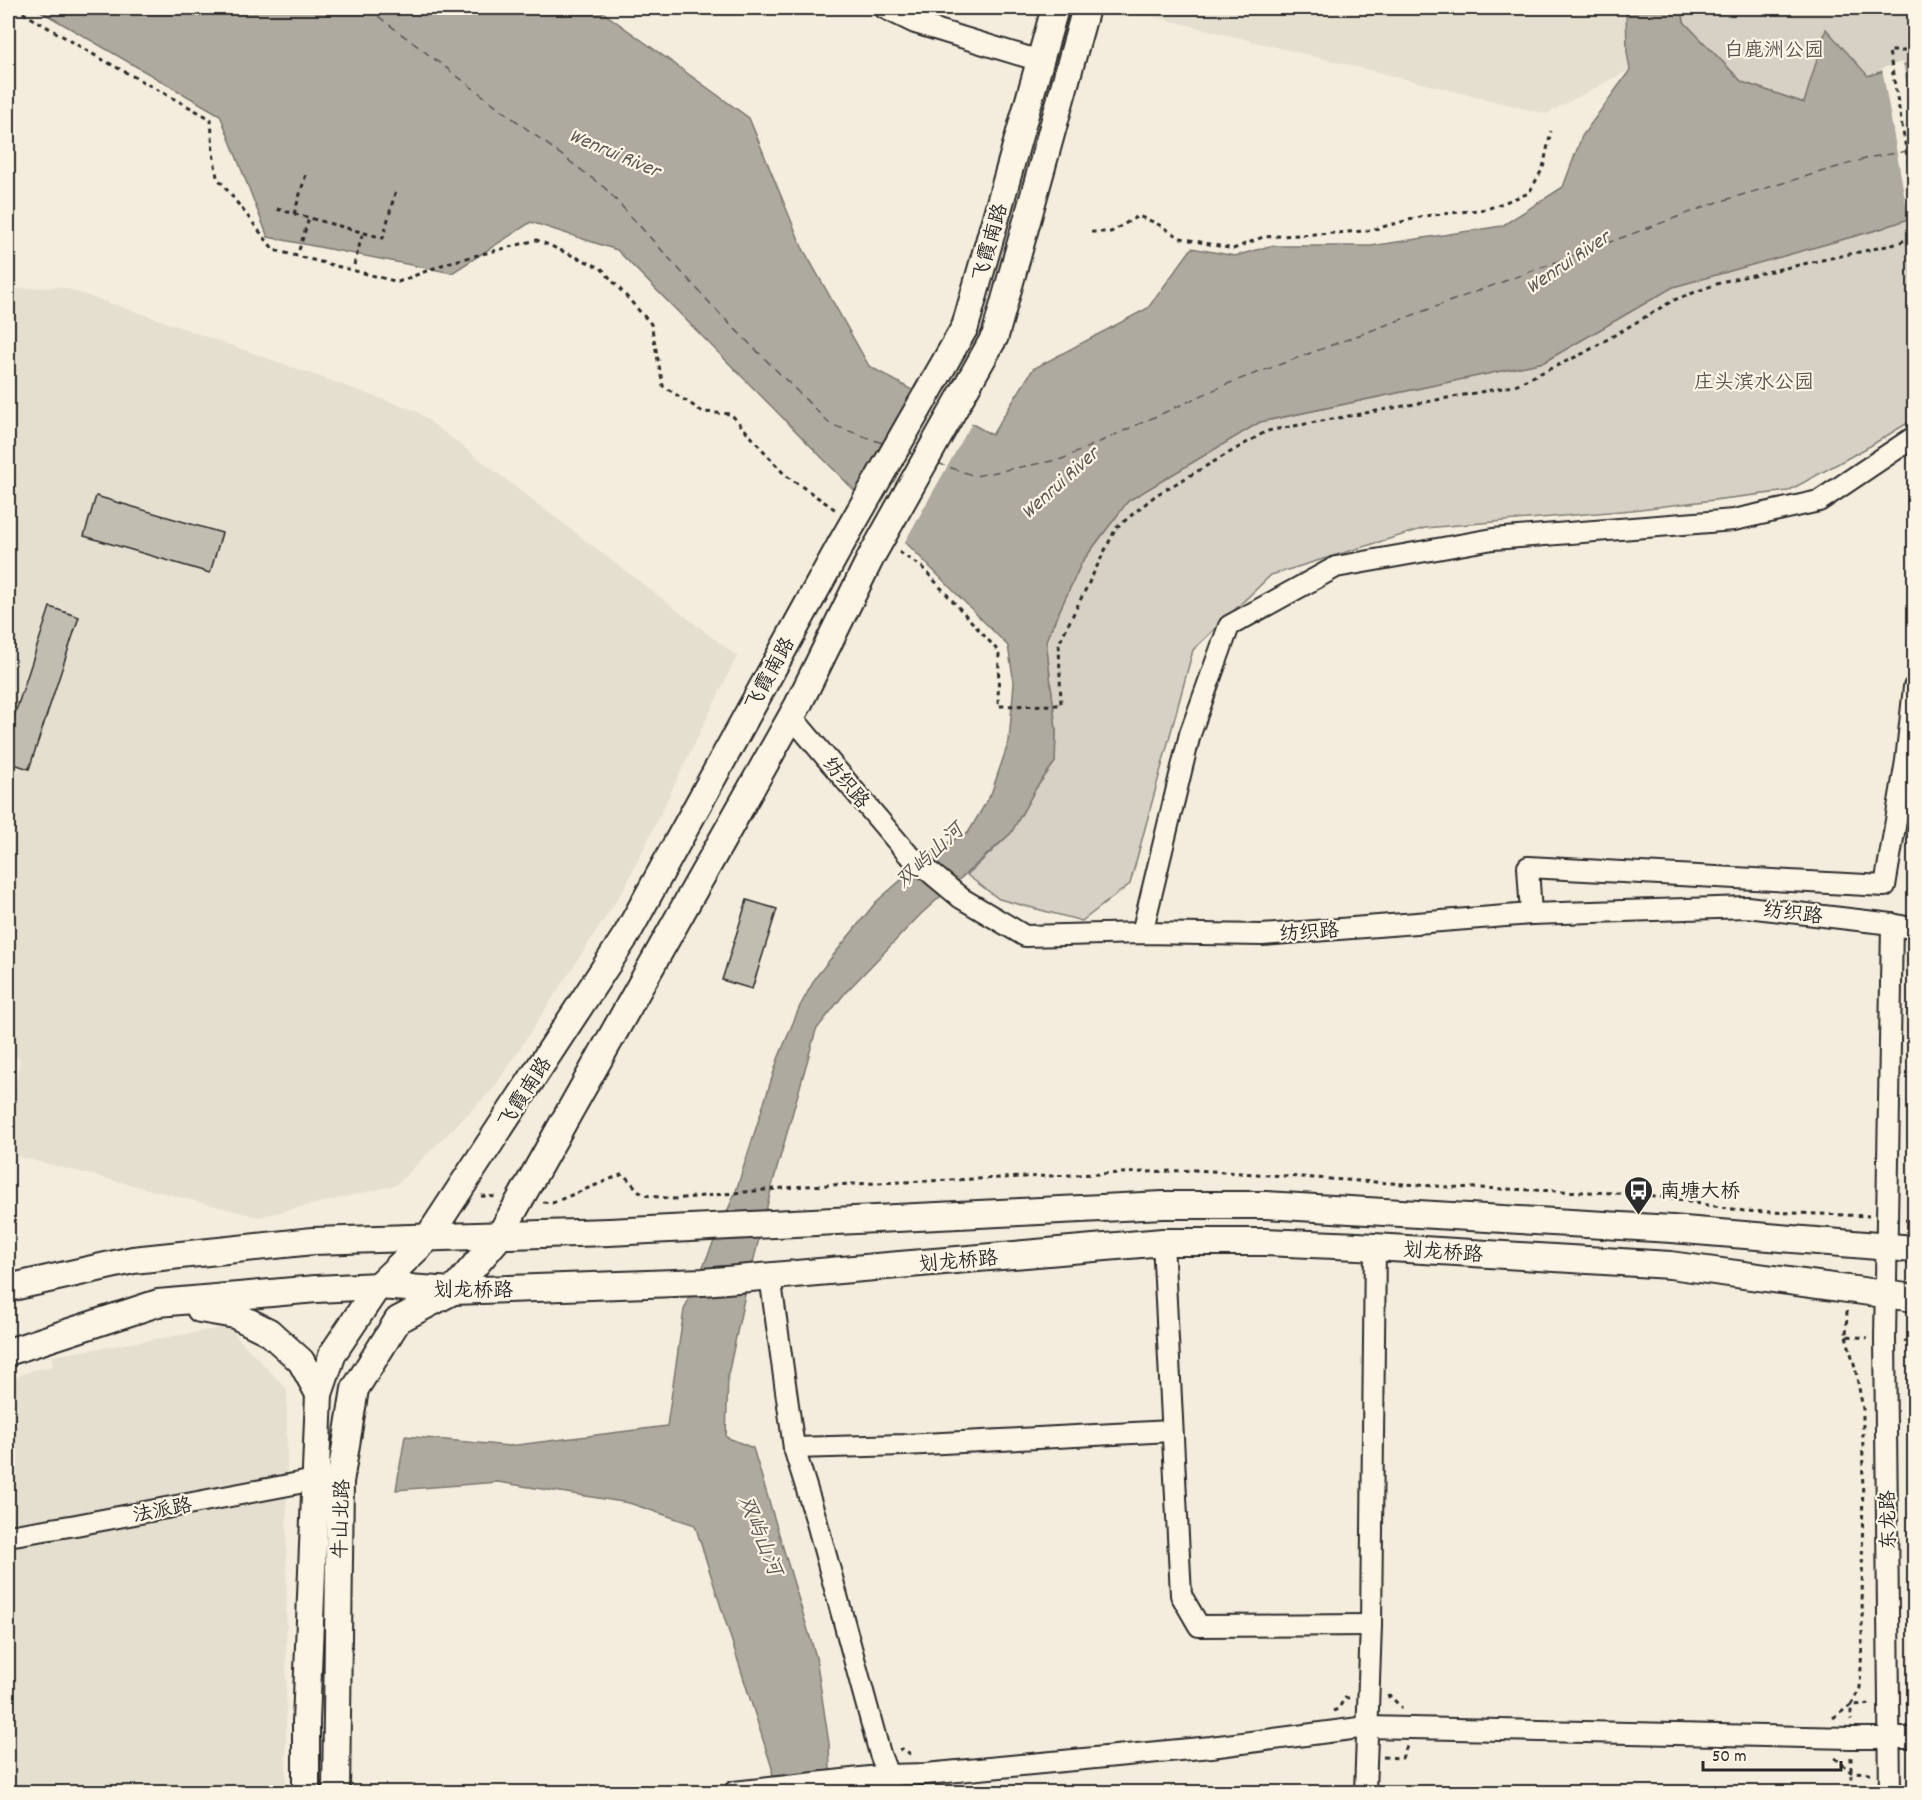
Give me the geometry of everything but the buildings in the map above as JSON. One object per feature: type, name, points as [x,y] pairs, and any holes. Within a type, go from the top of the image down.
[{"type":"main road","name":"飞霞南路","points":[[378,1286],[428,1239],[627,934],[841,544],[965,327],[1055,8]]},
{"type":"main road","name":"飞霞南路","points":[[453,1291],[499,1237],[882,552],[995,336],[1086,8]]},
{"type":"main road","name":"划龙桥路","points":[[8,1288],[133,1260],[313,1241],[499,1237],[1151,1205],[1265,1205],[1672,1229],[1914,1249]]},
{"type":"main road","name":"划龙桥路","points":[[8,1352],[158,1303],[378,1286],[453,1291],[691,1282],[1163,1242],[1264,1242],[1375,1247],[1670,1265],[1914,1298]]},
{"type":"main road","name":"牛山北路","points":[[306,1792],[306,1722],[319,1394],[333,1353],[378,1286]]},
{"type":"main road","name":"牛山北路","points":[[336,1792],[340,1482],[355,1389],[398,1320],[453,1291]]},
{"type":"main road","points":[[158,1303],[235,1315],[269,1332],[302,1361],[319,1394]]},
{"type":"street","points":[[884,8],[915,23],[1040,61]]},
{"type":"street","points":[[1142,933],[1190,734],[1229,626],[1336,567],[1493,539],[1734,520],[1819,501],[1914,437]]},
{"type":"street","points":[[1531,915],[1528,867],[1885,886],[1906,760],[1914,687]]},
{"type":"street","name":"纺织路","points":[[791,716],[907,853],[961,898],[1025,936],[1142,933],[1262,935],[1531,915],[1747,906],[1892,924],[1914,929]]},
{"type":"street","name":"东龙路","points":[[1890,1792],[1885,1295],[1892,924]]},
{"type":"street","points":[[1163,1242],[1181,1595],[1199,1626],[1371,1626]]},
{"type":"street","points":[[1365,1792],[1371,1626],[1375,1247]]},
{"type":"street","points":[[770,1276],[794,1448],[889,1784]]},
{"type":"street","points":[[794,1448],[904,1445],[1171,1431]]},
{"type":"street","name":"法派路","points":[[8,1536],[315,1480]]},
{"type":"street","points":[[734,1792],[845,1779],[889,1784],[926,1774],[1199,1748],[1367,1727],[1914,1738]]},
{"type":"path","points":[[15,8],[96,56],[211,119],[217,177],[274,250],[398,282],[447,263],[537,240],[600,267],[651,324],[663,386],[703,412],[731,414],[785,475],[843,514]]},
{"type":"path","points":[[1914,51],[1889,51],[1914,195]]},
{"type":"path","points":[[1091,232],[1111,232],[1138,216],[1156,223],[1180,238],[1233,249],[1263,237],[1367,231],[1424,216],[1487,209],[1529,193],[1543,168],[1551,131]]},
{"type":"path","points":[[294,214],[307,171]]},
{"type":"path","points":[[277,209],[383,237],[395,193]]},
{"type":"path","points":[[299,250],[309,218]]},
{"type":"path","points":[[354,265],[363,232]]},
{"type":"path","points":[[882,552],[922,567],[999,652],[998,706],[1061,705],[1059,644],[1116,528],[1156,495],[1267,431],[1513,386],[1584,353],[1674,300],[1725,281],[1896,244],[1914,236]]},
{"type":"path","points":[[1846,1336],[1863,1409],[1862,1644],[1860,1688],[1851,1705],[1851,1792]]},
{"type":"shaded area","points":[[1136,8],[1626,8],[1627,52],[1631,69],[1546,114],[1135,12]]},
{"type":"shaded area","points":[[61,287],[416,411],[737,656],[624,889],[494,1088],[396,1185],[259,1217],[8,1154],[8,1129],[20,1059],[8,1053],[8,289]]},
{"type":"shaded area","points":[[234,1326],[236,1336],[287,1389],[286,1792],[8,1792],[8,1381],[33,1370],[53,1366],[52,1356]]},
{"type":"green space","name":"白鹿洲公园","points":[[1682,8],[1914,8],[1914,62],[1868,76],[1805,103],[1742,82],[1684,22]]},
{"type":"green space","name":"庄头滨水公园","points":[[1914,217],[1914,419],[1788,491],[1632,510],[1425,528],[1271,575],[1193,650],[1130,884],[1082,921],[999,899],[967,875],[1011,833],[1036,788],[1055,762],[1056,730],[1046,640],[1082,562],[1128,501],[1260,422],[1544,362],[1673,287],[1880,229]]},
{"type":"water","points":[[35,8],[597,8],[749,118],[802,247],[869,366],[992,435],[1033,369],[1148,308],[1192,248],[1235,256],[1270,246],[1371,246],[1502,226],[1563,187],[1582,136],[1630,70],[1627,52],[1626,8],[1682,8],[1684,22],[1742,82],[1804,103],[1826,29],[1868,76],[1914,62],[1914,217],[1880,229],[1673,287],[1544,362],[1260,422],[1128,501],[1082,562],[1046,640],[1056,730],[1055,762],[1036,788],[1011,833],[921,914],[845,993],[816,1030],[772,1186],[728,1375],[726,1437],[753,1448],[816,1657],[829,1744],[831,1792],[774,1792],[772,1768],[695,1525],[629,1503],[498,1482],[396,1490],[405,1436],[509,1446],[667,1426],[684,1310],[736,1191],[778,1059],[800,1006],[816,977],[876,902],[939,847],[968,833],[991,794],[1009,741],[1014,683],[1008,646],[617,250],[531,222],[452,273],[268,237],[220,115]]},
{"type":"pier","points":[[1903,62],[1914,131],[1914,220],[1909,222],[1882,68]]},
{"type":"pier","points":[[913,387],[973,421],[903,545],[855,496]]},
{"type":"ferry route","points":[[367,8],[605,188],[719,313],[830,424],[885,444]]},
{"type":"ferry route","points":[[937,463],[975,476],[1062,459],[1227,384],[1718,202],[1872,157],[1914,150]]},
{"type":"ferry route","points":[[906,452],[916,455]]},
{"type":"place","name":"南塘大桥","points":[[1639,1216]]},
{"type":"water label","name":"Wenrui River","points":[[615,152]]},
{"type":"water label","name":"Wenrui River","points":[[1567,261]]},
{"type":"water label","name":"Wenrui River","points":[[1059,482]]},
{"type":"water label","name":"双屿山河","points":[[929,855]]},
{"type":"water label","name":"双屿山河","points":[[761,1535]]}]
